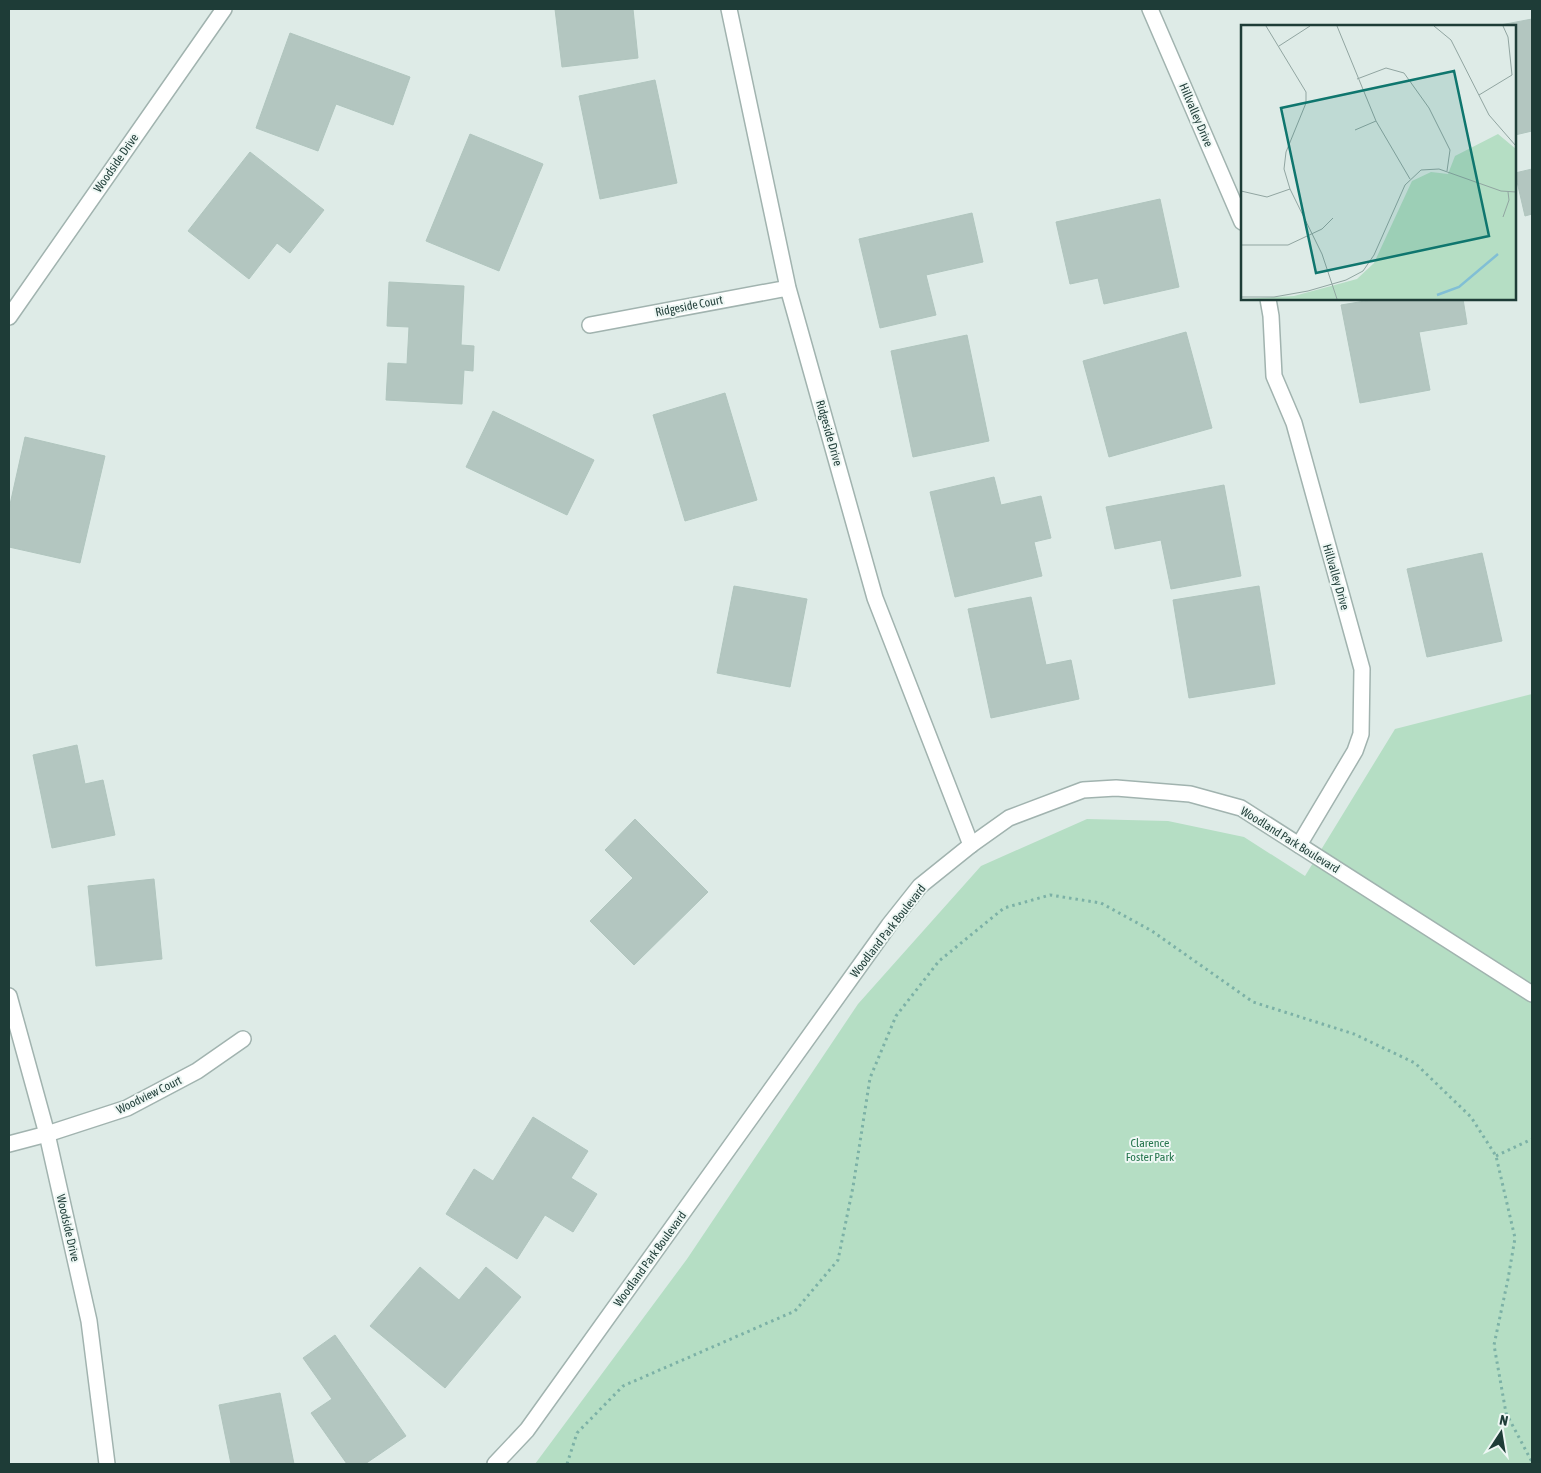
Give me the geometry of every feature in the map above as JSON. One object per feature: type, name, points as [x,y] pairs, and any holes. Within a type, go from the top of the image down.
[{"type":"street","name":"Woodside Drive","points":[[9,317],[224,9]]},
{"type":"street","name":"Ridgeside Drive","points":[[728,9],[788,288],[875,598],[971,846]]},
{"type":"street","name":"Hillvalley Drive","points":[[1150,9],[1241,220]]},
{"type":"street","name":"Ridgeside Court","points":[[590,325],[788,288]]},
{"type":"street","name":"Hillvalley Drive","points":[[1268,300],[1272,316],[1274,376],[1294,423],[1362,669],[1361,734],[1355,751],[1299,844]]},
{"type":"street","name":"Woodland Park Boulevard","points":[[495,1464],[527,1430],[889,926],[920,886],[1009,818],[1083,790],[1116,788],[1190,794],[1241,808],[1532,994]]},
{"type":"street","name":"Woodside Drive","points":[[9,996],[47,1134],[89,1321],[107,1464]]},
{"type":"street","name":"Woodview Court","points":[[9,1144],[47,1134],[127,1108],[197,1071],[243,1040]]},
{"type":"path","points":[[567,1464],[577,1433],[623,1386],[795,1311],[838,1260],[853,1187],[870,1078],[896,1016],[939,961],[1004,908],[1050,895],[1101,903],[1152,931],[1253,1002],[1354,1034],[1415,1063],[1471,1117],[1496,1156],[1515,1238],[1494,1345],[1506,1413],[1532,1462]]},
{"type":"path","points":[[1496,1156],[1532,1139]]},
{"type":"green space","name":"Clarence Foster Park","points":[[1532,694],[1532,1464],[535,1464],[687,1259],[858,1004],[981,866],[1087,819],[1168,821],[1244,837],[1305,876],[1395,729]]},
{"type":"building","points":[[555,9],[633,9],[638,58],[562,67]]},
{"type":"building","points":[[1532,19],[1532,131],[1516,135],[1516,25],[1500,25]]},
{"type":"building","points":[[290,33],[410,77],[393,125],[336,104],[318,151],[256,128]]},
{"type":"building","points":[[655,80],[677,183],[600,199],[579,96]]},
{"type":"building","points":[[470,134],[543,164],[499,271],[426,241]]},
{"type":"building","points":[[250,152],[324,210],[290,253],[277,243],[249,279],[188,231]]},
{"type":"building","points":[[1532,169],[1532,214],[1525,216],[1516,173]]},
{"type":"building","points":[[1160,199],[1179,287],[1104,304],[1098,278],[1070,284],[1056,222]]},
{"type":"building","points":[[972,213],[983,262],[926,275],[936,315],[880,328],[859,239]]},
{"type":"building","points":[[389,282],[464,286],[461,345],[474,346],[473,371],[464,370],[462,404],[386,400],[388,363],[407,364],[409,327],[387,326]]},
{"type":"building","points":[[1371,300],[1463,300],[1467,324],[1419,332],[1430,390],[1360,403],[1341,305]]},
{"type":"building","points":[[1186,332],[1212,428],[1109,457],[1083,361]]},
{"type":"building","points":[[967,335],[989,441],[913,457],[891,351]]},
{"type":"building","points":[[725,393],[757,500],[685,521],[653,415]]},
{"type":"building","points":[[493,411],[594,460],[567,515],[466,467]]},
{"type":"building","points":[[25,437],[105,456],[80,563],[9,547],[9,509]]},
{"type":"building","points":[[994,477],[1001,505],[1041,496],[1051,538],[1034,542],[1042,576],[955,597],[930,492]]},
{"type":"building","points":[[1224,485],[1241,576],[1171,589],[1161,540],[1115,549],[1106,507]]},
{"type":"building","points":[[1482,553],[1502,641],[1427,657],[1407,569]]},
{"type":"building","points":[[734,586],[807,599],[790,687],[717,673]]},
{"type":"building","points":[[1259,586],[1275,684],[1189,698],[1173,600]]},
{"type":"building","points":[[1031,597],[1046,665],[1071,660],[1079,699],[991,718],[968,609]]},
{"type":"building","points":[[77,745],[85,784],[103,780],[115,835],[52,848],[33,755]]},
{"type":"building","points":[[635,819],[708,892],[634,965],[590,921],[633,878],[605,850]]},
{"type":"building","points":[[154,879],[162,959],[96,966],[88,886]]},
{"type":"building","points":[[533,1117],[588,1151],[571,1178],[597,1194],[573,1232],[545,1215],[517,1259],[446,1214],[474,1169],[493,1181]]},
{"type":"building","points":[[420,1267],[459,1300],[486,1267],[521,1297],[445,1388],[370,1326]]},
{"type":"building","points":[[335,1335],[406,1436],[365,1464],[347,1464],[311,1413],[332,1399],[303,1358]]},
{"type":"building","points":[[280,1393],[294,1464],[231,1464],[219,1405]]}]
